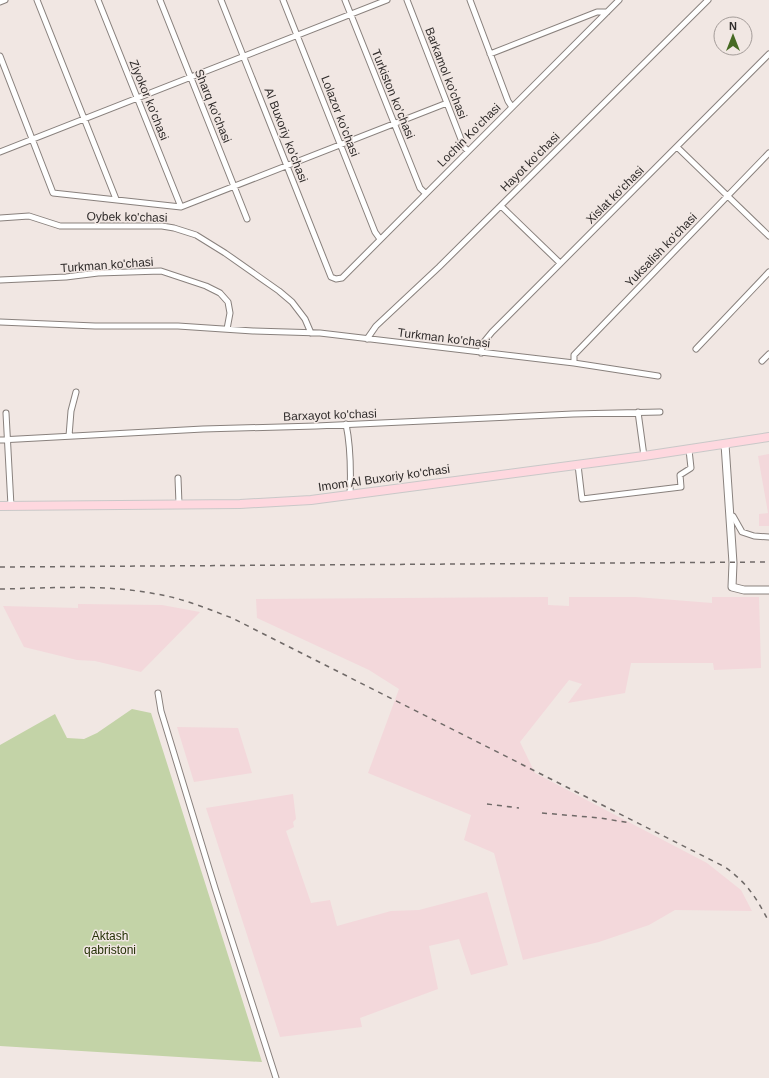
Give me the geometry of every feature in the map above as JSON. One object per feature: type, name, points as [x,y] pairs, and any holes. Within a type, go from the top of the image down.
[{"type":"main road","name":"Imom Al Buxoriy ko'chasi","points":[[0,506],[240,504],[311,500],[689,450],[769,437]]},
{"type":"street","points":[[0,2],[5,0]]},
{"type":"street","points":[[37,0],[116,199]]},
{"type":"street","name":"Ziyokor ko'chasi","points":[[98,0],[181,207]]},
{"type":"street","name":"Sharq ko'chasi","points":[[160,0],[247,220]]},
{"type":"street","name":"Al Buxoriy ko'chasi","points":[[222,0],[331,277]]},
{"type":"street","name":"Lolazor ko'chasi","points":[[283,0],[375,232],[380,239]]},
{"type":"street","name":"Turkiston ko'chasi","points":[[345,0],[420,188],[425,193]]},
{"type":"street","points":[[0,152],[387,0]]},
{"type":"street","name":"Barkamol ko'chasi","points":[[407,0],[464,147],[468,151]]},
{"type":"street","points":[[471,0],[508,101],[512,107]]},
{"type":"street","name":"Lochin Ko'chasi","points":[[331,277],[336,279],[342,278],[425,193],[619,0]]},
{"type":"street","name":"Hayot ko'chasi","points":[[367,339],[376,326],[501,206],[708,0]]},
{"type":"street","points":[[490,54],[597,12],[607,12]]},
{"type":"street","name":"Xislat ko'chasi","points":[[481,353],[483,343],[492,332],[769,54]]},
{"type":"street","points":[[0,56],[53,193],[181,207],[447,103]]},
{"type":"street","points":[[677,147],[769,236]]},
{"type":"street","name":"Yuksalish ko'chasi","points":[[574,363],[574,355],[769,153]]},
{"type":"street","points":[[501,206],[560,264]]},
{"type":"street","name":"Oybek ko'chasi","points":[[0,218],[29,216],[60,226],[162,226],[196,235],[225,253],[279,291],[292,302],[305,319],[311,333]]},
{"type":"street","name":"Turkman ko'chasi","points":[[0,280],[66,278],[98,273],[161,271],[206,286],[220,293],[228,302],[230,313],[227,329]]},
{"type":"street","points":[[696,349],[769,272]]},
{"type":"street","name":"Turkman ko'chasi","points":[[0,322],[95,326],[178,326],[311,333],[574,363],[658,376]]},
{"type":"street","points":[[762,361],[769,354]]},
{"type":"street","points":[[69,436],[71,411],[76,392]]},
{"type":"street","points":[[638,412],[644,456]]},
{"type":"street","name":"Barxayot ko'chasi","points":[[0,440],[193,429],[660,412]]},
{"type":"street","points":[[6,413],[11,506]]},
{"type":"street","points":[[346,424],[349,441],[351,472],[350,495]]},
{"type":"street","points":[[725,444],[733,563],[732,587],[744,590],[769,590]]},
{"type":"street","points":[[578,465],[582,499],[681,487],[680,475],[691,468],[689,450]]},
{"type":"street","points":[[178,478],[179,504]]},
{"type":"street","points":[[730,516],[733,516],[742,532],[754,536],[769,537]]},
{"type":"street","points":[[158,694],[161,711],[213,881],[276,1078]]},
{"type":"shaded area","points":[[769,454],[769,526],[759,526],[759,514],[768,513],[758,456]]},
{"type":"shaded area","points":[[548,597],[548,605],[569,606],[569,597],[636,597],[712,603],[712,597],[759,597],[761,668],[714,670],[713,663],[631,663],[625,693],[568,703],[582,684],[569,680],[520,742],[535,773],[707,863],[741,890],[752,911],[675,910],[649,925],[599,942],[523,960],[494,853],[464,840],[471,815],[368,773],[399,689],[369,670],[257,618],[256,599]]},
{"type":"shaded area","points":[[78,604],[162,605],[200,612],[141,672],[95,661],[77,660],[24,647],[3,606],[78,608]]},
{"type":"shaded area","points":[[177,727],[238,728],[252,773],[194,782]]},
{"type":"shaded area","points":[[293,794],[296,819],[293,822],[294,827],[286,831],[311,903],[330,900],[337,926],[391,911],[419,910],[487,892],[508,965],[471,975],[459,939],[429,946],[438,989],[360,1018],[362,1027],[280,1037],[206,808]]},
{"type":"green space","name":"Aktash qabristoni","points":[[132,709],[151,713],[262,1062],[0,1046],[0,745],[55,714],[67,738],[84,739],[97,733]]},
{"type":"railway","points":[[0,567],[769,562]]},
{"type":"railway","points":[[0,589],[78,587],[137,591],[175,598],[232,618],[725,867],[733,873],[750,891],[760,905],[769,922]]},
{"type":"railway","points":[[487,804],[519,808]]},
{"type":"railway","points":[[542,813],[600,818],[631,823]]}]
